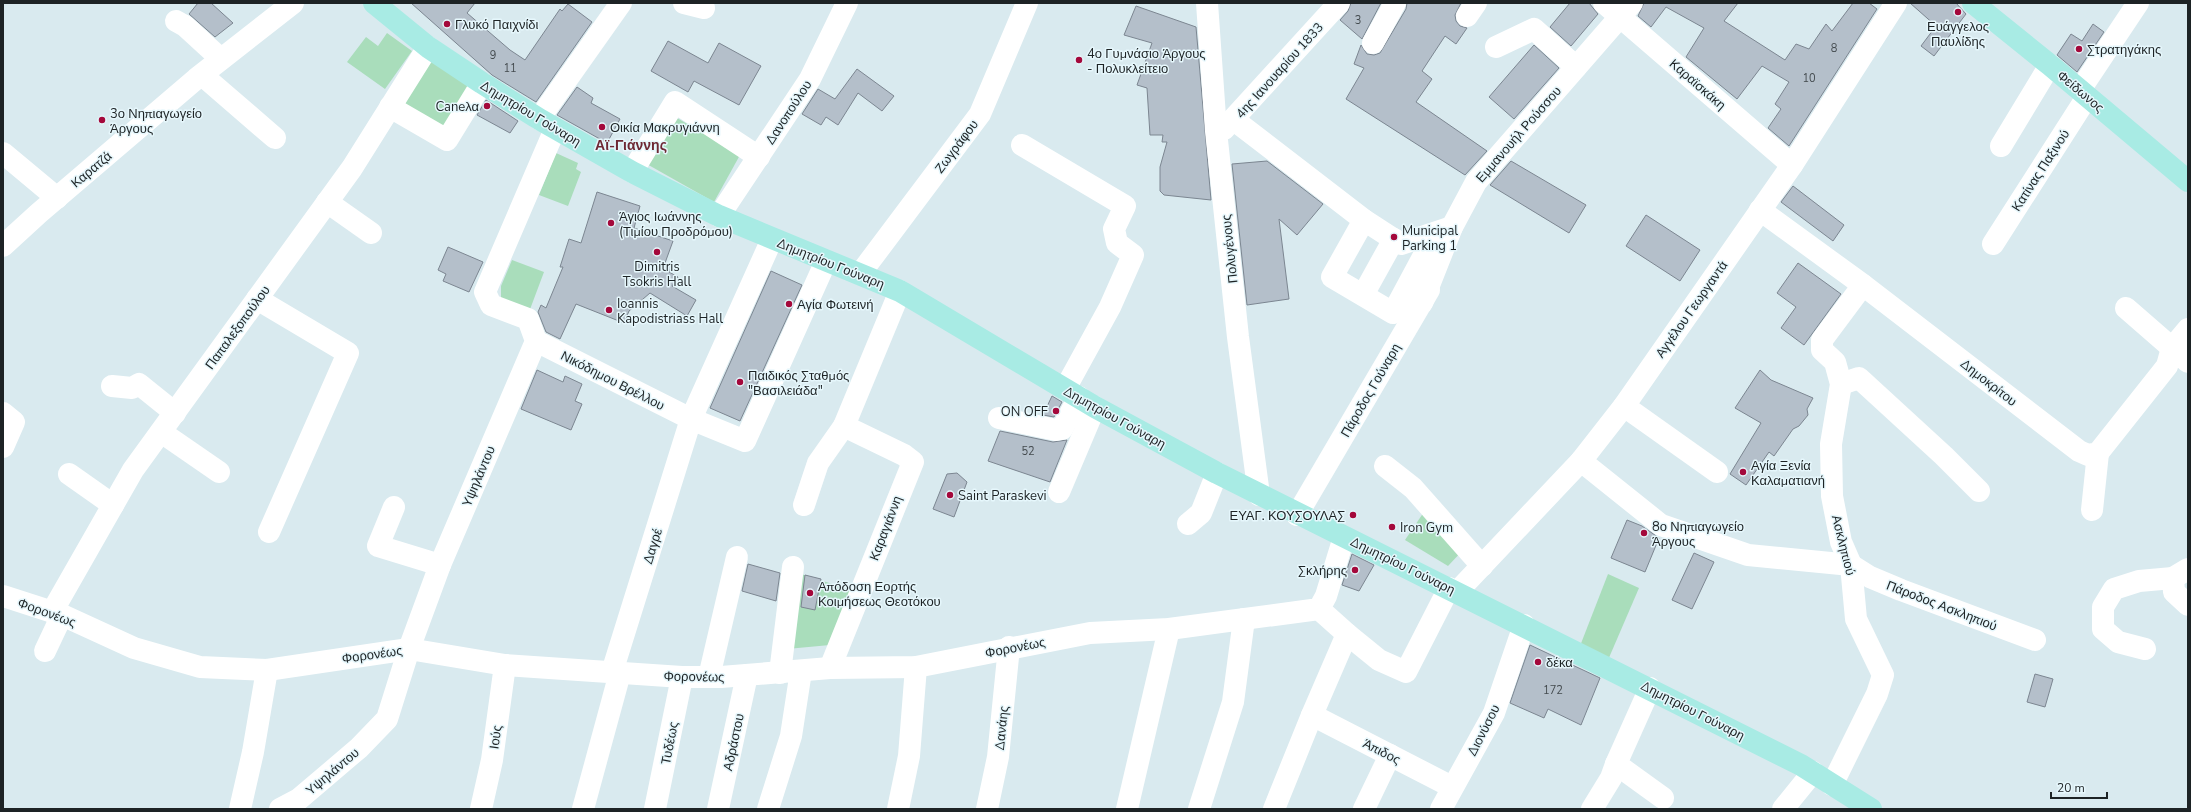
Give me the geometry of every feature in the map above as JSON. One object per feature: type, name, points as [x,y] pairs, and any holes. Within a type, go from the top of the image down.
[{"type":"main road","name":"Δημητρίου Γούναρη","points":[[374,3],[428,47],[482,83],[547,124],[632,172],[719,216],[900,291],[1080,398],[1217,473],[1297,515],[1453,590],[1650,688],[1812,772],[1872,809]]},
{"type":"main road","name":"Φείδωνος","points":[[1973,3],[2084,93],[2188,181]]},
{"type":"street","name":"Καρατζά","points":[[3,246],[221,58],[293,3]]},
{"type":"street","points":[[536,341],[528,319],[491,304],[485,292],[547,124],[621,3]]},
{"type":"street","name":"Δανοπούλου","points":[[719,216],[810,79],[847,3]]},
{"type":"street","name":"Ζωγράφου","points":[[860,274],[980,114],[1027,3]]},
{"type":"street","name":"Πολυγένους","points":[[1207,3],[1225,126],[1238,338],[1259,495]]},
{"type":"street","name":"4ης Ιανουαρίου 1833","points":[[1225,126],[1339,3]]},
{"type":"street","points":[[1373,43],[1395,3]]},
{"type":"street","name":"Καραϊσκάκη","points":[[1604,3],[1626,10],[1792,165]]},
{"type":"street","name":"Κατίνας Παξινού","points":[[1993,244],[2138,3]]},
{"type":"street","name":"Αγγέλου Γεωργαντά","points":[[1347,634],[1379,660],[1406,672],[1453,590],[1482,566],[1581,461],[1624,406],[1792,165],[1886,7]]},
{"type":"street","name":"Εμμανουήλ Ρούσσου","points":[[1435,263],[1476,182],[1626,10]]},
{"type":"street","points":[[176,21],[185,26],[221,58]]},
{"type":"street","points":[[1496,47],[1534,29],[1576,67]]},
{"type":"street","name":"Παπαλεξοπούλου","points":[[45,651],[57,613],[113,505],[134,470],[352,168],[428,47]]},
{"type":"street","points":[[2001,146],[2050,65]]},
{"type":"street","points":[[202,75],[275,138]]},
{"type":"street","points":[[390,107],[447,140],[482,83]]},
{"type":"street","points":[[632,172],[675,102],[759,157]]},
{"type":"street","points":[[1225,126],[1364,220],[1398,242],[1435,263],[1393,313],[1332,277],[1364,220]]},
{"type":"street","points":[[1022,145],[1125,206],[1114,229],[1117,243],[1133,254],[1110,307],[1080,398],[1059,492]]},
{"type":"street","points":[[3,153],[57,198]]},
{"type":"street","points":[[327,202],[371,232]]},
{"type":"street","name":"Δημοκρίτου","points":[[1760,210],[1863,285],[2079,451],[2088,455],[2098,453]]},
{"type":"street","points":[[1363,295],[1398,242],[1452,227]]},
{"type":"street","name":"Δαγρέ","points":[[583,809],[616,673],[691,419],[772,238]]},
{"type":"street","points":[[691,419],[745,441],[826,261]]},
{"type":"street","name":"Πάροδος Γούναρη","points":[[1297,515],[1422,303],[1435,263]]},
{"type":"street","name":"Ασκληπιού","points":[[1832,785],[1877,694],[1882,674],[1856,618],[1852,565],[1841,542],[1832,496],[1831,444],[1841,384],[1835,362],[1822,350],[1821,345],[1822,340],[1863,285]]},
{"type":"street","points":[[804,505],[818,463],[844,426],[900,291]]},
{"type":"street","points":[[257,299],[348,353],[269,532]]},
{"type":"street","points":[[2126,308],[2180,355]]},
{"type":"street","points":[[2092,510],[2098,453],[2167,366],[2180,355],[2188,329]]},
{"type":"street","name":"Νικόδημου Βρέλλου","points":[[536,341],[691,419]]},
{"type":"street","name":"Υψηλάντου","points":[[280,809],[299,799],[359,748],[387,719],[409,649],[440,565],[536,341]]},
{"type":"street","points":[[1841,384],[1859,378],[1944,456],[1979,491]]},
{"type":"street","points":[[112,386],[132,388],[139,384],[175,413]]},
{"type":"street","points":[[999,418],[1056,430],[1062,429],[1080,398]]},
{"type":"street","points":[[1624,406],[1717,472]]},
{"type":"street","points":[[3,413],[14,422],[3,447]]},
{"type":"street","name":"Καραγιάννη","points":[[830,668],[913,462],[904,455],[844,426]]},
{"type":"street","points":[[161,432],[219,472]]},
{"type":"street","points":[[1581,461],[1661,525],[1748,555],[1852,565]]},
{"type":"street","points":[[1385,466],[1413,488],[1435,510],[1482,566]]},
{"type":"street","points":[[1188,524],[1200,513],[1217,473]]},
{"type":"street","points":[[69,474],[113,505]]},
{"type":"street","points":[[394,508],[376,550],[440,565]]},
{"type":"street","points":[[1274,809],[1347,634],[1319,609],[1326,596],[1344,537]]},
{"type":"street","points":[[709,677],[737,557]]},
{"type":"street","name":"Πάροδος Ασκληπιού","points":[[1852,565],[1870,577],[1901,590],[2035,640]]},
{"type":"street","points":[[768,809],[791,736],[790,672],[793,567]]},
{"type":"street","points":[[2181,573],[2174,592],[2188,605]]},
{"type":"street","points":[[2145,649],[2118,642],[2104,629],[2103,607],[2114,589],[2139,581],[2181,573]]},
{"type":"street","name":"Φορονέως","points":[[3,596],[57,613],[134,648],[200,668],[267,670],[409,649],[505,665],[682,677],[747,675],[830,668],[916,666],[1009,647],[1090,633],[1169,629],[1319,609]]},
{"type":"street","points":[[1199,809],[1233,702],[1244,619]]},
{"type":"street","name":"Διονύσου","points":[[1441,809],[1494,713],[1524,625]]},
{"type":"street","points":[[1127,809],[1169,629]]},
{"type":"street","name":"Δανάης","points":[[987,809],[998,757],[1009,647]]},
{"type":"street","name":"Ιούς","points":[[481,809],[492,760],[505,665]]},
{"type":"street","points":[[898,809],[909,756],[916,666]]},
{"type":"street","points":[[240,809],[253,752],[267,670]]},
{"type":"street","name":"Αδράστου","points":[[718,809],[747,675]]},
{"type":"street","name":"Τυδέως","points":[[656,809],[682,677]]},
{"type":"street","points":[[1592,809],[1611,778],[1650,688]]},
{"type":"street","name":"Άπιδος","points":[[1312,715],[1452,787]]},
{"type":"street","points":[[1364,809],[1390,755]]},
{"type":"street","points":[[1616,764],[1663,798]]},
{"type":"street","points":[[1783,809],[1812,772]]},
{"type":"green space","points":[[387,33],[412,51],[385,89],[347,62],[366,37],[378,46]]},
{"type":"green space","points":[[428,56],[477,86],[448,133],[399,103]]},
{"type":"green space","points":[[672,115],[740,155],[714,202],[645,163]]},
{"type":"green space","points":[[556,153],[578,163],[576,169],[581,172],[568,206],[539,195]]},
{"type":"green space","points":[[512,260],[544,272],[529,312],[501,299],[501,286]]},
{"type":"green space","points":[[1428,506],[1464,549],[1448,566],[1405,540]]},
{"type":"green space","points":[[798,573],[851,590],[830,645],[787,649]]},
{"type":"green space","points":[[1608,574],[1639,588],[1608,660],[1580,646]]},
{"type":"building","points":[[198,3],[211,3],[233,23],[215,37],[189,14]]},
{"type":"building","points":[[411,3],[475,3],[467,13],[510,50],[525,60],[560,9],[562,11],[568,4],[592,22],[536,102],[492,75]]},
{"type":"building","points":[[1351,3],[1381,3],[1362,39],[1340,20],[1348,11]]},
{"type":"building","points":[[1407,3],[1461,3],[1455,15],[1456,21],[1460,26],[1467,28],[1456,44],[1445,36],[1422,71],[1432,79],[1416,102],[1487,151],[1465,175],[1346,99],[1364,68],[1354,64],[1361,45],[1367,54],[1374,55],[1380,53],[1406,9]]},
{"type":"building","points":[[1570,3],[1589,3],[1598,14],[1571,46],[1550,27]]},
{"type":"building","points":[[1644,3],[1738,3],[1724,21],[1785,60],[1796,44],[1809,49],[1826,24],[1832,31],[1853,3],[1869,3],[1877,9],[1789,146],[1768,128],[1781,109],[1775,104],[1789,82],[1762,66],[1737,99],[1686,57],[1704,28],[1666,7],[1651,27],[1638,16]]},
{"type":"building","points":[[1910,3],[1956,3],[1966,14],[1934,56],[1921,46],[1936,26]]},
{"type":"building","points":[[1136,6],[1196,27],[1211,200],[1164,195],[1160,191],[1160,167],[1167,142],[1162,142],[1163,135],[1150,135],[1147,88],[1137,85],[1152,43],[1124,35]]},
{"type":"building","name":"Στρατηγάκης","points":[[2093,24],[2104,32],[2077,72],[2057,55],[2071,34],[2082,41]]},
{"type":"building","points":[[668,41],[708,63],[719,43],[761,66],[739,105],[694,81],[688,92],[651,71]]},
{"type":"building","points":[[1534,45],[1559,68],[1514,119],[1489,97]]},
{"type":"building","points":[[857,69],[894,96],[882,111],[858,93],[838,125],[826,117],[821,125],[802,114],[818,89],[835,99]]},
{"type":"building","points":[[577,87],[593,98],[591,103],[620,119],[607,143],[557,115]]},
{"type":"building","points":[[486,100],[518,121],[510,133],[477,115]]},
{"type":"building","points":[[1267,161],[1323,204],[1297,235],[1279,219],[1289,299],[1247,305],[1232,164]]},
{"type":"building","points":[[1511,161],[1586,205],[1569,233],[1490,185]]},
{"type":"building","points":[[1793,186],[1844,225],[1833,241],[1781,202]]},
{"type":"building","points":[[597,192],[640,206],[634,228],[673,241],[665,263],[672,265],[669,272],[678,277],[672,286],[696,300],[687,316],[650,293],[629,311],[624,323],[576,304],[560,339],[546,332],[538,312],[541,305],[546,308],[563,267],[560,267],[569,239],[581,243]]},
{"type":"building","points":[[1646,215],[1700,250],[1680,281],[1626,246]]},
{"type":"building","points":[[448,247],[483,262],[469,292],[443,281],[446,274],[438,270]]},
{"type":"building","points":[[1798,263],[1841,294],[1804,345],[1781,328],[1796,307],[1777,293]]},
{"type":"building","points":[[771,271],[802,285],[740,421],[710,408]]},
{"type":"building","points":[[537,370],[563,382],[565,376],[582,384],[575,401],[582,404],[571,430],[521,409]]},
{"type":"building","points":[[1760,370],[1771,380],[1813,398],[1807,409],[1808,415],[1799,426],[1793,429],[1774,456],[1769,452],[1746,485],[1730,474],[1761,423],[1735,408]]},
{"type":"building","points":[[1052,396],[1062,402],[1054,417],[1043,415]]},
{"type":"building","points":[[1000,431],[1053,442],[1067,440],[1050,482],[988,461]]},
{"type":"building","name":"Saint Paraskevi","points":[[957,473],[967,482],[954,517],[933,509],[947,474]]},
{"type":"building","points":[[1627,520],[1642,526],[1659,538],[1645,572],[1611,558]]},
{"type":"building","points":[[1694,553],[1714,562],[1692,609],[1672,600]]},
{"type":"building","points":[[1352,554],[1374,565],[1359,591],[1342,585]]},
{"type":"building","points":[[748,564],[780,573],[776,601],[742,591]]},
{"type":"building","name":"Απόδοση Εορτής Κοιμήσεως Θεοτόκου","points":[[805,575],[821,579],[815,610],[801,607]]},
{"type":"building","points":[[1530,645],[1600,678],[1581,725],[1548,709],[1544,718],[1510,703]]},
{"type":"building","points":[[2035,674],[2053,679],[2045,707],[2027,702]]},
{"type":"place","name":"Ευάγγελος Παυλίδης","points":[[1958,12]]},
{"type":"place","name":"Γλυκό Παιχνίδι","points":[[447,24]]},
{"type":"place","name":"Στρατηγάκης","points":[[2079,49]]},
{"type":"place","name":"4ο Γυμνάσιο Άργους - Πολυκλείτειο","points":[[1079,60]]},
{"type":"place","name":"Caneλα","points":[[487,106]]},
{"type":"place","name":"3ο Νηπιαγωγείο Άργους","points":[[102,120]]},
{"type":"place","name":"Οικία Μακρυγιάννη","points":[[602,127]]},
{"type":"place","name":"Άγιος Ιωάννης (Τιμίου Προδρόμου)","points":[[611,223]]},
{"type":"place","name":"Municipal Parking 1","points":[[1394,237]]},
{"type":"place","name":"Dimitris Tsokris Hall","points":[[657,252]]},
{"type":"place","name":"Αγία Φωτεινή","points":[[789,304]]},
{"type":"place","name":"Ioannis Kapodistriass Hall","points":[[609,310]]},
{"type":"place","name":"Παιδικός Σταθμός \"Βασιλειάδα\"","points":[[740,382]]},
{"type":"place","name":"ON OFF","points":[[1056,411]]},
{"type":"place","name":"Αγία Ξενία Καλαματιανή","points":[[1743,472]]},
{"type":"place","name":"Saint Paraskevi","points":[[950,495]]},
{"type":"place","name":"ΕΥΑΓ. ΚΟΥΣΟΥΛΑΣ","points":[[1353,515]]},
{"type":"place","name":"Iron Gym","points":[[1392,527]]},
{"type":"place","name":"8ο Νηπιαγωγείο Άργους","points":[[1644,533]]},
{"type":"place","name":"Σκλήρης","points":[[1355,570]]},
{"type":"place","name":"Απόδοση Εορτής Κοιμήσεως Θεοτόκου","points":[[810,593]]},
{"type":"place","name":"δέκα","points":[[1538,662]]},
{"type":"district","name":"Αϊ-Γιάννης","points":[[631,145]]}]
